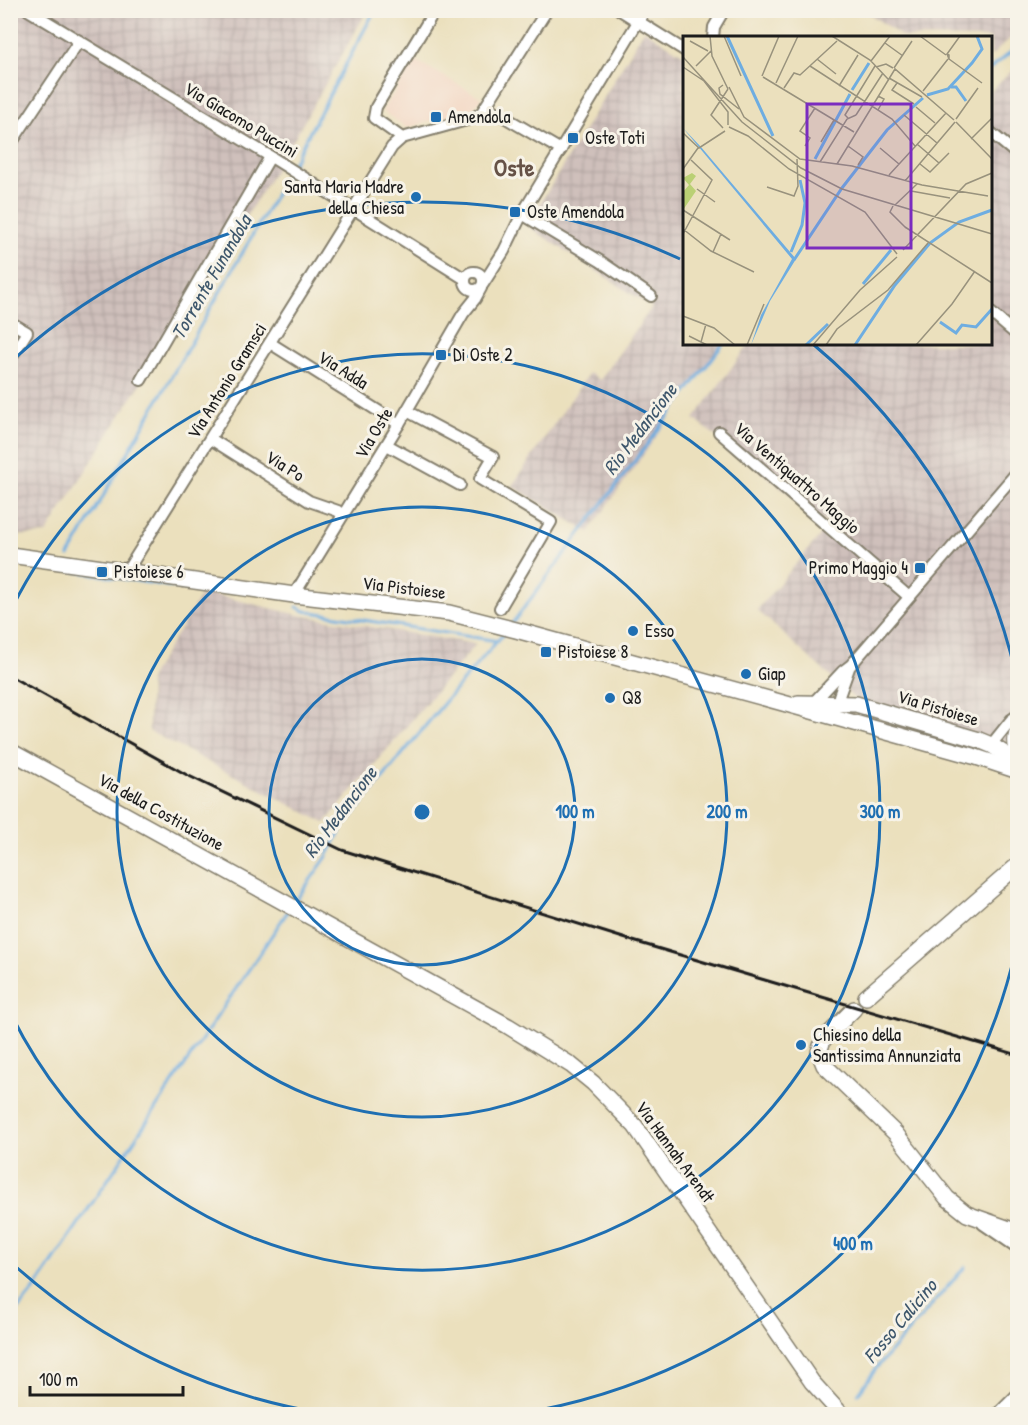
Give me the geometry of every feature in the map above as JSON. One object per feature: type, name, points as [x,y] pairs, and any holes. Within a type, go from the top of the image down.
[{"type":"main road","points":[[1002,1414],[1017,1398]]},
{"type":"street","points":[[435,10],[376,107],[374,118],[402,138],[474,118],[487,106],[547,10]]},
{"type":"street","points":[[620,10],[683,49]]},
{"type":"street","name":"Via Oste","points":[[294,595],[407,411],[459,320],[504,251],[522,214],[645,10]]},
{"type":"street","points":[[713,36],[714,27],[724,10]]},
{"type":"street","name":"Via Giacomo Puccini","points":[[29,11],[354,209],[470,275]]},
{"type":"street","points":[[10,145],[79,41]]},
{"type":"street","points":[[487,106],[561,150]]},
{"type":"street","points":[[992,134],[1017,155]]},
{"type":"street","name":"Via Antonio Gramsci","points":[[127,570],[388,154],[402,138]]},
{"type":"street","points":[[141,380],[273,159]]},
{"type":"street","points":[[522,214],[600,261],[651,297]]},
{"type":"street","name":"Via Oste","points":[[470,275],[488,264],[509,238]]},
{"type":"street","points":[[470,275],[482,276],[482,286],[475,291],[465,285],[470,275]]},
{"type":"street","points":[[992,314],[1017,336]]},
{"type":"street","points":[[10,322],[27,332],[10,359]]},
{"type":"street","name":"Via Adda","points":[[270,343],[399,424]]},
{"type":"street","points":[[407,411],[493,457],[480,479],[551,522],[500,608]]},
{"type":"street","name":"Via Ventiquattro Maggio","points":[[719,432],[908,596]]},
{"type":"street","name":"Via Po","points":[[211,439],[309,501],[338,512],[342,516]]},
{"type":"street","points":[[387,444],[460,485]]},
{"type":"street","points":[[813,703],[850,665],[1017,471]]},
{"type":"street","name":"Via Pistoiese","points":[[10,555],[294,595],[449,613],[783,703],[973,756],[1017,771]]},
{"type":"street","points":[[848,722],[842,714],[843,705],[839,696],[850,665]]},
{"type":"street","name":"Via Pistoiese","points":[[783,703],[856,704],[991,745],[1017,760]]},
{"type":"street","points":[[973,756],[985,755],[1017,715]]},
{"type":"street","points":[[1017,723],[1012,746],[1017,760]]},
{"type":"street","name":"Via della Costituzione","points":[[10,751],[287,903]]},
{"type":"street","points":[[867,997],[1017,865]]},
{"type":"street","name":"Via Hannah Arendt","points":[[287,903],[544,1048],[570,1065],[607,1096],[636,1126],[812,1382],[841,1414]]},
{"type":"street","points":[[854,1009],[823,1040],[819,1052],[824,1065],[896,1134],[947,1198],[1017,1248]]},
{"type":"street","points":[[967,1214],[1017,1232]]},
{"type":"shaded area","points":[[11,11],[367,11],[286,153],[46,534],[11,536]]},
{"type":"shaded area","points":[[865,11],[1017,11],[1017,32],[992,55],[992,36],[902,36]]},
{"type":"shaded area","points":[[644,30],[683,54],[683,345],[720,345],[589,532],[512,486],[589,373],[600,380],[652,307],[529,227],[537,209]]},
{"type":"shaded area","points":[[415,60],[482,98],[472,109],[407,128],[382,111]]},
{"type":"shaded area","points":[[1017,66],[1017,743],[986,737],[854,698],[757,610],[829,525],[694,419],[748,345],[992,345],[992,90]]},
{"type":"shaded area","points":[[203,592],[299,615],[476,644],[325,823],[149,731],[150,677]]},
{"type":"waterway","name":"Torrente Funandola","points":[[69,556],[284,180],[375,10]]},
{"type":"waterway","name":"Rio Medancione","points":[[992,67],[1018,46]]},
{"type":"waterway","name":"Rio Medancione","points":[[511,625],[722,345]]},
{"type":"waterway","name":"Torrente Funandola","points":[[63,569],[200,591]]},
{"type":"waterway","points":[[297,607],[305,611],[498,641]]},
{"type":"waterway","name":"Rio Medancione","points":[[294,903],[326,858],[342,828],[505,632]]},
{"type":"waterway","name":"Rio Medancione","points":[[10,1319],[34,1290],[288,911]]},
{"type":"waterway","name":"Fosso Calicino","points":[[858,1394],[878,1366],[965,1267]]},
{"type":"railway","points":[[10,676],[187,775],[342,850],[633,941],[1018,1055]]},
{"type":"place","name":"Amendola","points":[[436,117]]},
{"type":"place","name":"Oste Toti","points":[[573,138]]},
{"type":"place","name":"Santa Maria Madre della Chiesa","points":[[416,197]]},
{"type":"place","name":"Oste Amendola","points":[[515,212]]},
{"type":"place","name":"Di Oste 2","points":[[441,355]]},
{"type":"place","name":"Primo Maggio 4","points":[[920,568]]},
{"type":"place","name":"Pistoiese 6","points":[[102,572]]},
{"type":"place","name":"Esso","points":[[633,631]]},
{"type":"place","name":"Pistoiese 8","points":[[546,652]]},
{"type":"place","name":"Giap","points":[[746,674]]},
{"type":"place","name":"Q8","points":[[610,698]]},
{"type":"place","name":"Chiesino della Santissima Annunziata","points":[[801,1045]]},
{"type":"district","name":"Oste","points":[[514,168]]}]
